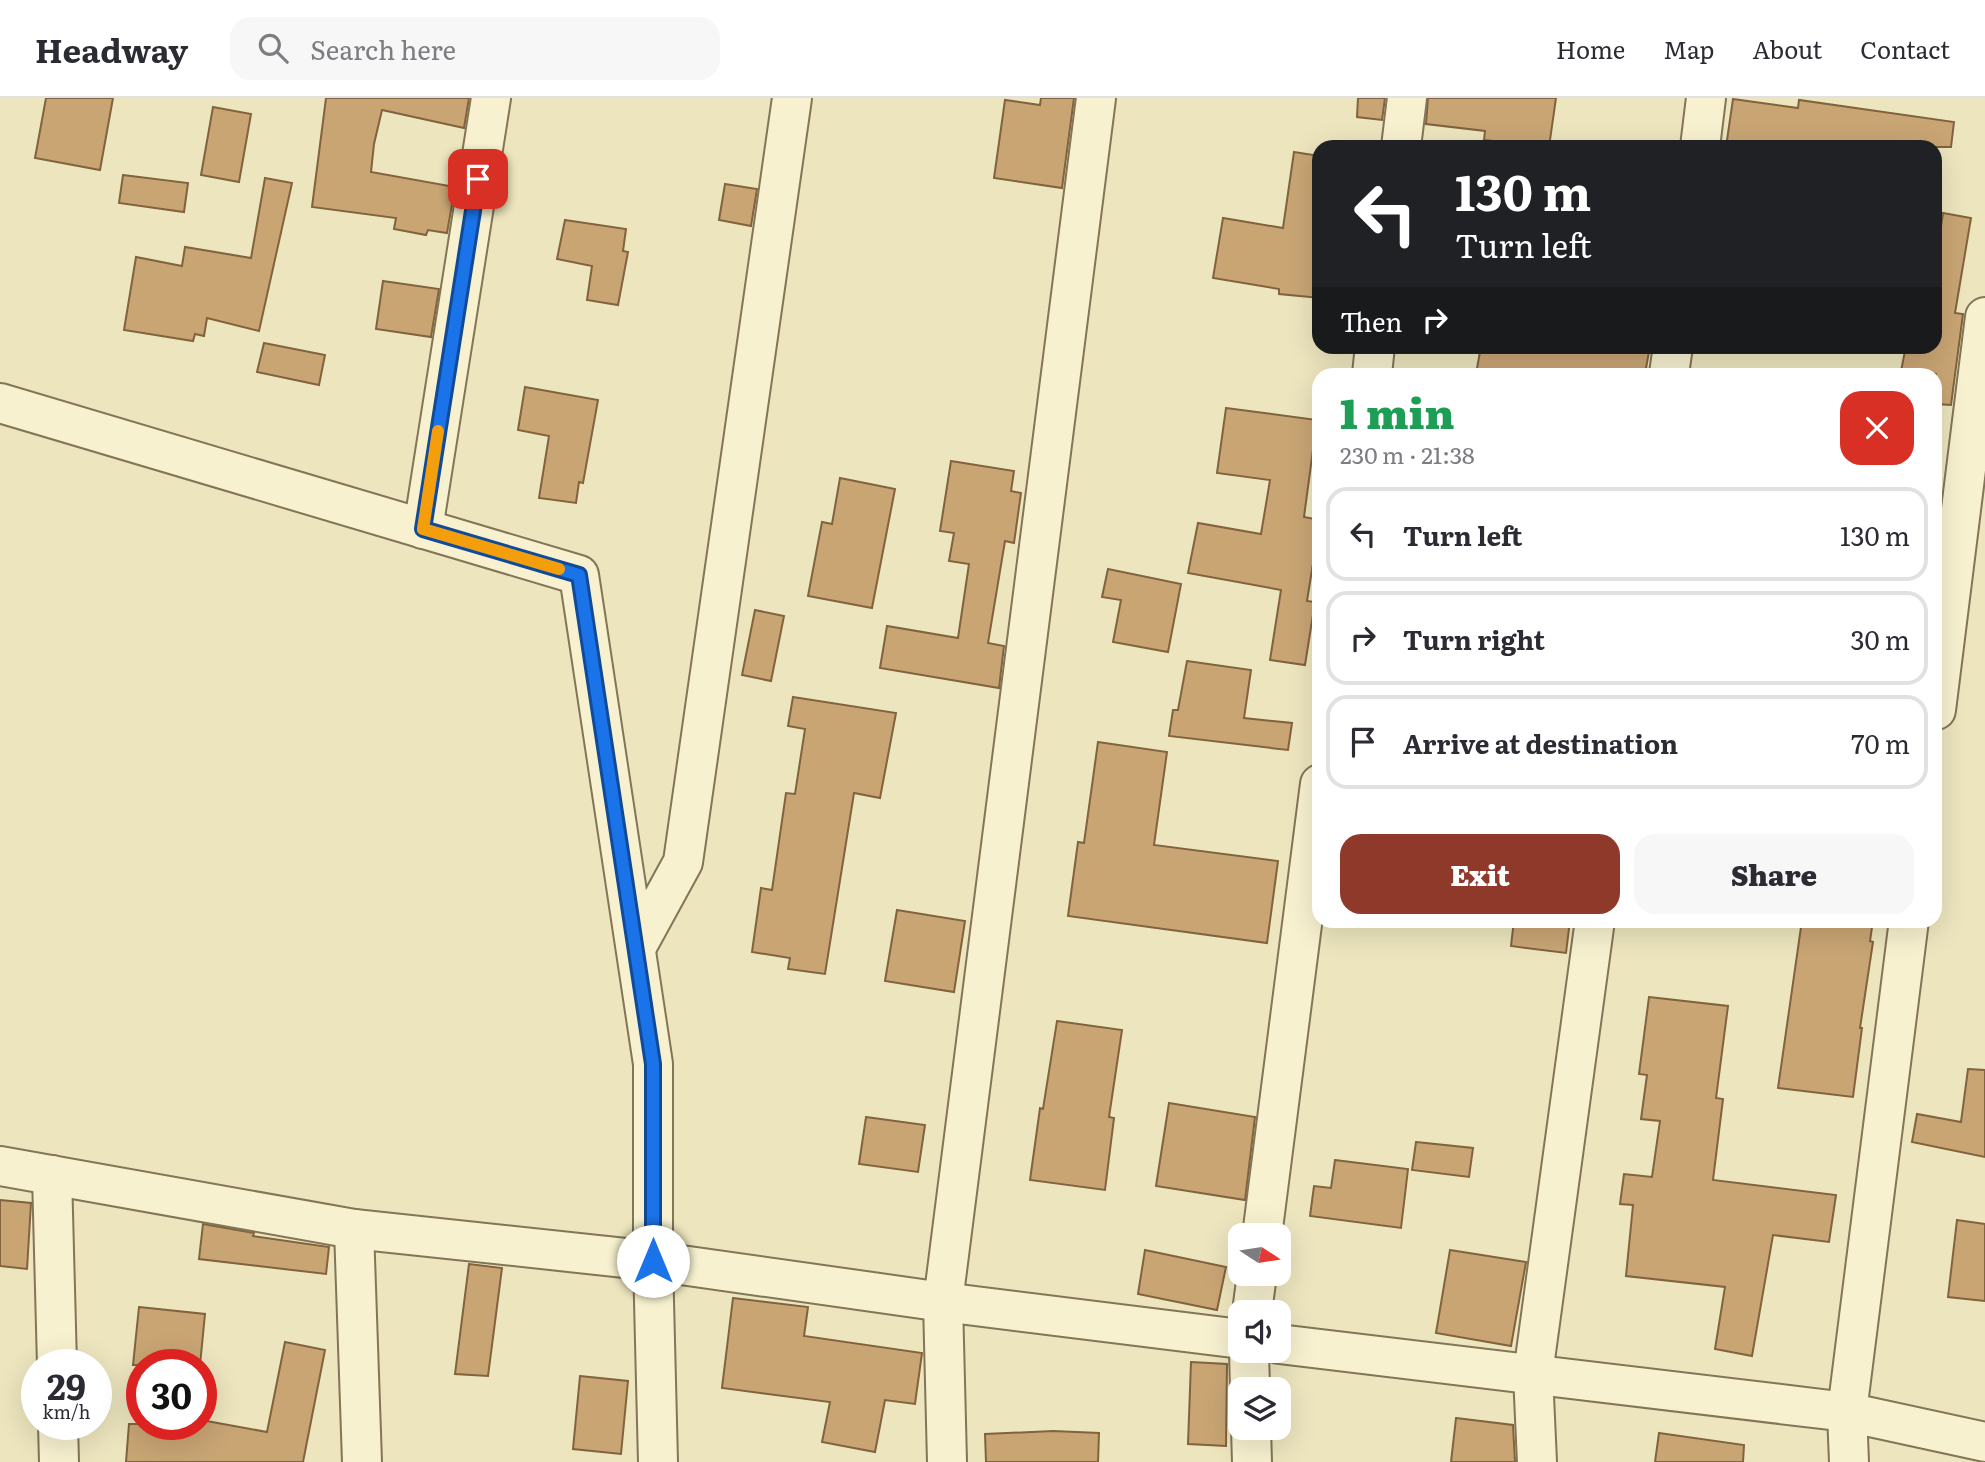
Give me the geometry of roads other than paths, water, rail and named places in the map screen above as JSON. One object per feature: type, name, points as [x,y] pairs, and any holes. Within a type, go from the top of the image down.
[{"type":"street","points":[[423,529],[491,98]]},
{"type":"street","points":[[636,948],[683,862],[792,98]]},
{"type":"street","points":[[947,1462],[943,1302],[1096,98]]},
{"type":"street","points":[[1402,140],[1407,98]]},
{"type":"street","points":[[1701,140],[1706,98]]},
{"type":"street","points":[[1942,662],[1985,317]]},
{"type":"street","points":[[0,403],[579,575],[653,1064],[653,1261],[658,1462]]},
{"type":"street","points":[[1264,1223],[1312,847]]},
{"type":"street","points":[[1537,1462],[1533,1374],[1594,928]]},
{"type":"street","points":[[1849,1462],[1847,1412],[1908,928]]},
{"type":"street","points":[[0,1166],[354,1229],[653,1261],[943,1302],[1228,1337]]},
{"type":"street","points":[[51,1175],[56,1349]]},
{"type":"street","points":[[354,1229],[362,1462]]},
{"type":"street","points":[[1291,1345],[1847,1412],[1985,1442]]},
{"type":"street","points":[[59,1440],[60,1462]]},
{"type":"street","points":[[1251,1440],[1252,1462]]}]
